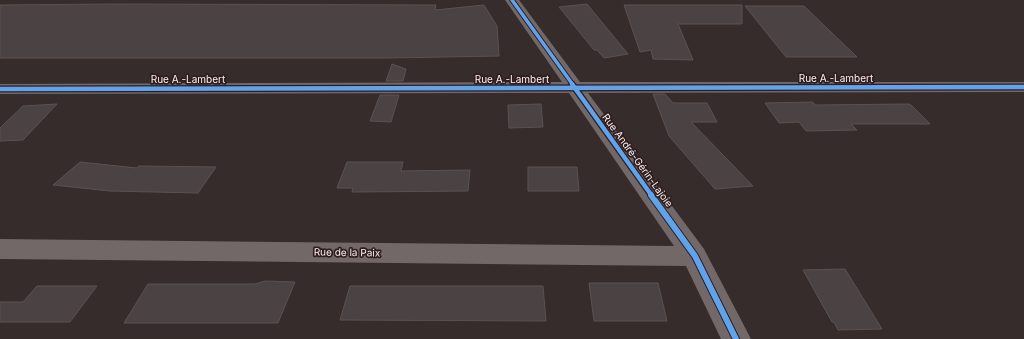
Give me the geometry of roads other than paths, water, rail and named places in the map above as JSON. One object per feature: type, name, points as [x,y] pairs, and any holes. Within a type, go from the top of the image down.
[{"type":"street","name":"Rue André-Gérin-Lajoie","points":[[512,0],[695,256],[736,339]]},
{"type":"street","name":"Rue A.-Lambert","points":[[0,89],[1024,87]]},
{"type":"street","name":"Rue de la Paix","points":[[0,249],[695,256]]}]
